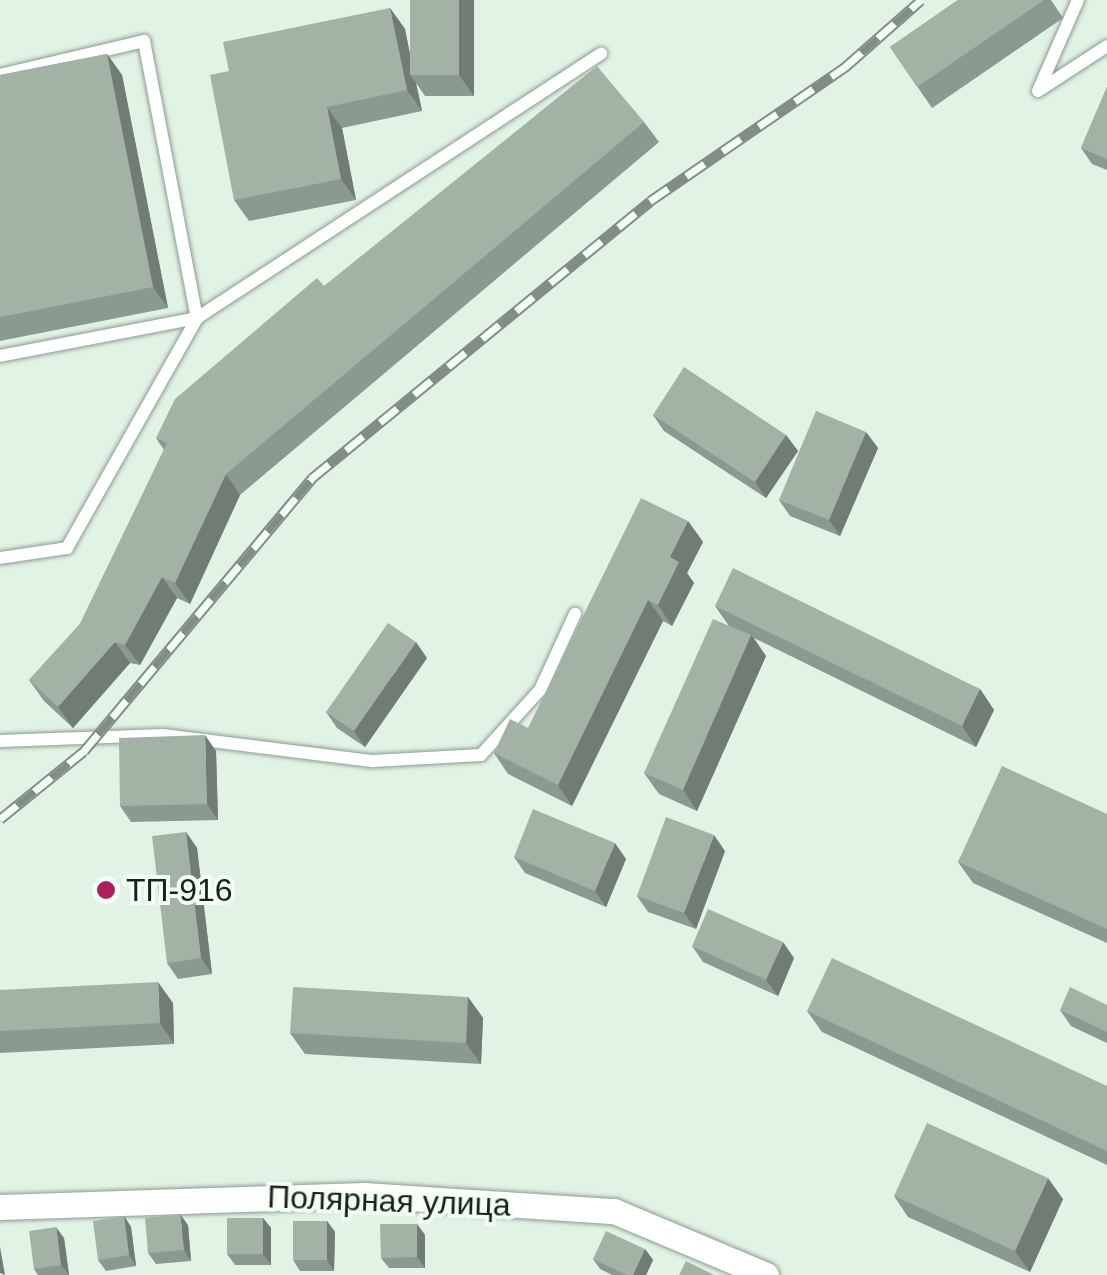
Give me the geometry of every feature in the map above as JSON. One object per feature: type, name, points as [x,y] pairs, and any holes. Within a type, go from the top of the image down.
[{"type":"street","name":"Полярная улица","points":[[0,1207],[364,1196],[614,1211],[766,1275]]},
{"type":"lane","points":[[1078,0],[1038,91],[1107,46]]},
{"type":"lane","points":[[0,76],[144,41],[198,318],[67,548],[0,558]]},
{"type":"lane","points":[[0,356],[198,318],[601,54]]},
{"type":"lane","points":[[0,741],[163,736],[372,761],[481,755],[540,690],[576,614]]},
{"type":"building","points":[[410,0],[459,0],[459,75],[410,75]]},
{"type":"building","points":[[958,0],[1044,0],[917,87],[890,47]]},
{"type":"building","points":[[390,8],[407,90],[327,107],[341,179],[234,200],[210,75],[229,71],[223,42]]},
{"type":"building","points":[[107,54],[153,287],[0,317],[0,75]]},
{"type":"building","points":[[597,66],[644,122],[226,474],[175,583],[162,577],[125,645],[115,642],[58,707],[29,680],[80,624],[167,443],[156,438],[175,399],[317,278],[324,286]]},
{"type":"building","points":[[1107,87],[1107,159],[1081,148]]},
{"type":"building","points":[[684,367],[786,435],[755,482],[653,415]]},
{"type":"building","points":[[816,411],[866,432],[829,520],[779,500]]},
{"type":"building","points":[[641,498],[688,521],[670,557],[679,562],[658,605],[648,600],[558,785],[494,753],[510,719],[528,728]]},
{"type":"building","points":[[733,568],[980,689],[962,726],[715,606]]},
{"type":"building","points":[[713,619],[751,635],[683,790],[644,773]]},
{"type":"building","points":[[388,623],[416,642],[354,731],[326,712]]},
{"type":"building","points":[[205,735],[207,804],[120,806],[119,738]]},
{"type":"building","points":[[1002,766],[1107,814],[1107,929],[958,862]]},
{"type":"building","points":[[533,809],[615,843],[595,891],[514,857]]},
{"type":"building","points":[[666,817],[714,835],[684,913],[637,896]]},
{"type":"building","points":[[186,832],[201,958],[167,963],[152,836]]},
{"type":"building","points":[[108,879],[110,888],[96,890],[94,881]]},
{"type":"building","points":[[708,909],[783,942],[766,980],[692,946]]},
{"type":"building","points":[[832,958],[1107,1086],[1107,1151],[807,1011]]},
{"type":"building","points":[[158,982],[160,1023],[0,1031],[0,990]]},
{"type":"building","points":[[293,987],[468,997],[466,1043],[290,1033]]},
{"type":"building","points":[[1070,987],[1107,1005],[1107,1032],[1060,1010]]},
{"type":"building","points":[[927,1123],[1048,1178],[1015,1251],[894,1196]]},
{"type":"building","points":[[180,1214],[184,1250],[148,1253],[145,1218]]},
{"type":"building","points":[[124,1216],[129,1255],[98,1260],[93,1221]]},
{"type":"building","points":[[227,1218],[263,1218],[263,1254],[227,1254]]},
{"type":"building","points":[[293,1221],[327,1221],[327,1260],[293,1260]]},
{"type":"building","points":[[380,1224],[417,1224],[417,1257],[381,1258]]},
{"type":"building","points":[[56,1227],[61,1265],[34,1269],[29,1231]]},
{"type":"building","points":[[606,1231],[645,1249],[633,1275],[593,1259]]},
{"type":"building","points":[[686,1261],[714,1275],[679,1275]]},
{"type":"railway","points":[[0,819],[84,751],[312,478],[650,201],[845,67],[921,0]]},
{"type":"place","name":"ТП-916","points":[[106,890]]}]
